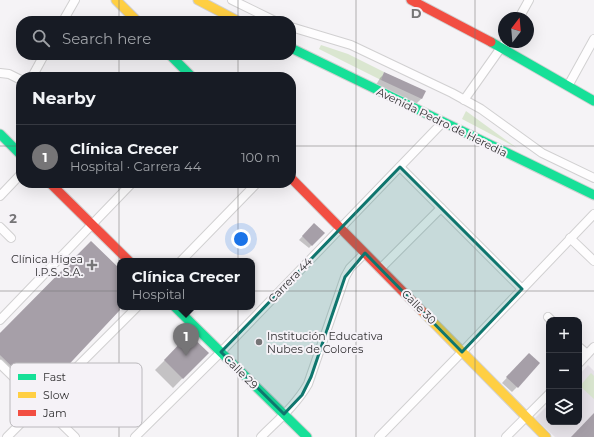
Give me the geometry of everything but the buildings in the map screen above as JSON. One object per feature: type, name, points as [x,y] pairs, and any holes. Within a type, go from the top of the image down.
[{"type":"main road","points":[[116,0],[132,16]]},
{"type":"main road","points":[[198,0],[228,16]]},
{"type":"main road","points":[[411,0],[498,43]]},
{"type":"main road","points":[[508,48],[594,101]]},
{"type":"main road","name":"Avenida Pedro de Heredia","points":[[296,50],[594,195]]},
{"type":"main road","points":[[175,60],[187,72]]},
{"type":"main road","points":[[0,134],[16,149]]},
{"type":"main road","name":"Calle 30","points":[[296,183],[546,437]]},
{"type":"main road","points":[[55,188],[126,258]]},
{"type":"main road","name":"Calle 29","points":[[178,310],[307,437]]},
{"type":"street","points":[[66,16],[75,0]]},
{"type":"street","points":[[232,0],[265,16]]},
{"type":"street","points":[[522,12],[529,0]]},
{"type":"street","points":[[296,28],[351,45],[464,100],[481,109],[537,150],[594,178]]},
{"type":"street","points":[[568,86],[594,39]]},
{"type":"street","points":[[464,100],[501,48]]},
{"type":"street","points":[[35,72],[41,60]]},
{"type":"street","points":[[0,73],[9,74],[16,78]]},
{"type":"street","name":"Carrera 44","points":[[135,437],[221,352],[443,122]]},
{"type":"street","points":[[400,167],[522,289]]},
{"type":"street","points":[[0,196],[16,179]]},
{"type":"street","points":[[0,320],[127,188]]},
{"type":"street","points":[[185,258],[252,188]]},
{"type":"street","points":[[380,269],[441,208]]},
{"type":"street","points":[[379,437],[594,214]]},
{"type":"street","points":[[0,227],[11,238]]},
{"type":"street","points":[[570,238],[594,261]]},
{"type":"street","points":[[261,437],[302,394],[308,384],[345,277],[350,268],[365,253]]},
{"type":"street","points":[[81,363],[133,310]]},
{"type":"street","points":[[582,360],[594,347]]},
{"type":"street","points":[[582,350],[587,354]]},
{"type":"street","points":[[0,364],[10,374]]},
{"type":"street","points":[[506,437],[546,397]]},
{"type":"street","points":[[7,437],[17,427]]},
{"type":"street","points":[[65,427],[75,437]]},
{"type":"highlighted area","points":[[400,167],[522,289],[462,352],[365,253],[345,277],[311,377],[302,395],[284,414],[221,352]]},
{"type":"shaded area","points":[[588,365],[594,371],[594,437],[555,437],[535,418],[546,407],[546,425],[582,425],[582,372]]},
{"type":"green space","points":[[321,45],[348,54],[384,72],[381,80],[319,49]]},
{"type":"green space","points":[[466,111],[517,148],[462,119]]},
{"type":"green space","points":[[591,373],[594,376],[594,399],[582,388],[582,384]]},
{"type":"traffic: fast","points":[[491,42],[594,101]]},
{"type":"traffic: fast","points":[[296,50],[594,195]]},
{"type":"traffic: fast","points":[[175,60],[187,72]]},
{"type":"traffic: fast","points":[[0,134],[16,150]]},
{"type":"traffic: fast","points":[[178,310],[307,437]]},
{"type":"traffic: slow","points":[[116,0],[132,16]]},
{"type":"traffic: slow","points":[[198,0],[228,16]]},
{"type":"traffic: slow","points":[[422,311],[546,437]]},
{"type":"traffic: jam","points":[[411,0],[491,42]]},
{"type":"traffic: jam","points":[[296,183],[422,311]]},
{"type":"traffic: jam","points":[[55,188],[126,258]]},
{"type":"place","name":"Clínica Higea I.P.S. S.A.","points":[[92,265]]},
{"type":"place","name":"Institución Educativa Nubes de Colores","points":[[259,342]]},
{"type":"place","name":"Clínica Crecer","points":[[186,356]]}]
